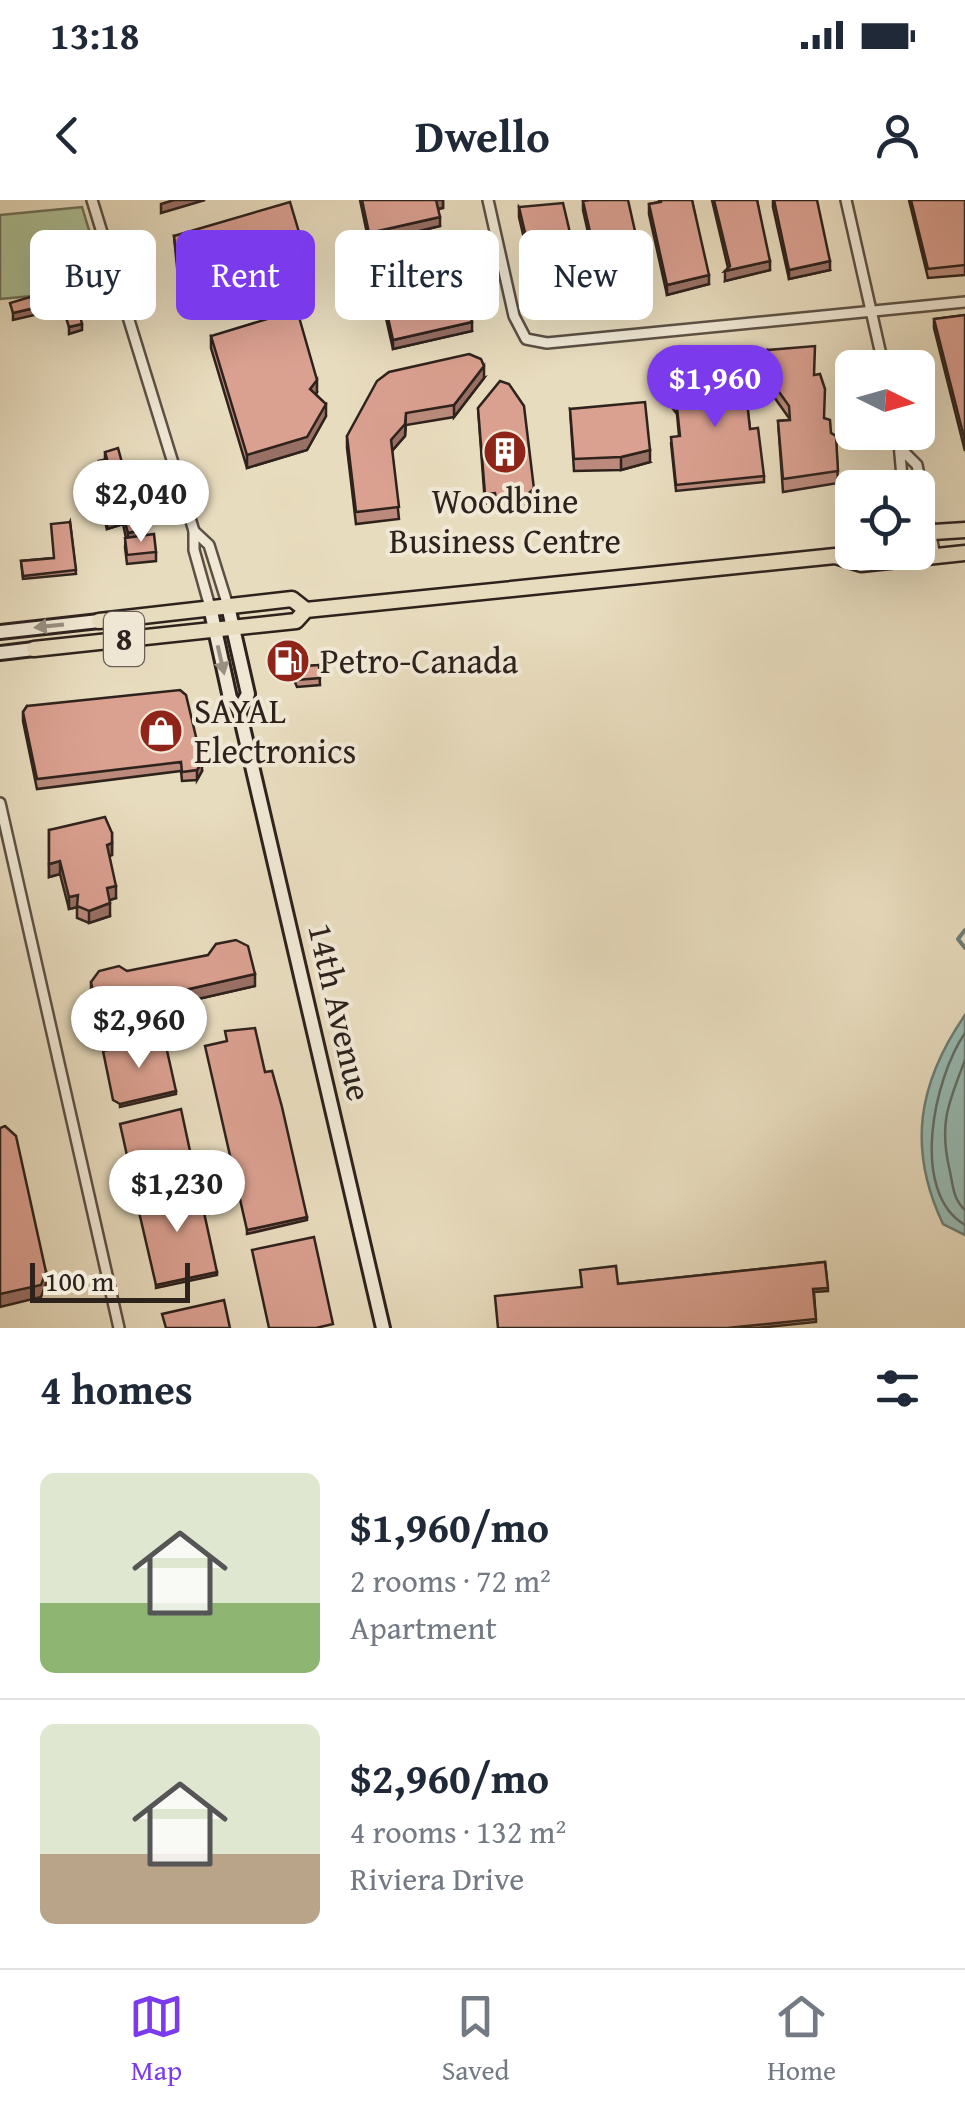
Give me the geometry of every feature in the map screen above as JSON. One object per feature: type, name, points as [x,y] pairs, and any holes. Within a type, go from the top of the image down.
[{"type":"main road","points":[[935,531],[965,530]]},
{"type":"main road","name":"8","points":[[935,556],[965,553]]},
{"type":"main road","name":"8","points":[[0,653],[296,621],[306,610],[835,556]]},
{"type":"main road","name":"8","points":[[0,632],[292,599],[306,610]]},
{"type":"main road","name":"14th Avenue","points":[[228,606],[248,694],[239,710]]},
{"type":"main road","name":"14th Avenue","points":[[210,607],[230,698],[239,710],[383,1328]]},
{"type":"main road","points":[[142,615],[142,636]]},
{"type":"street","name":"14th Avenue","points":[[92,200],[194,531],[194,550],[210,607]]},
{"type":"street","points":[[488,200],[514,316],[526,339],[547,343],[965,302]]},
{"type":"street","points":[[846,200],[880,350]]},
{"type":"street","points":[[900,470],[903,451]]},
{"type":"street","points":[[903,451],[917,470]]},
{"type":"street","name":"14th Avenue","points":[[194,531],[209,545],[228,606]]},
{"type":"street","points":[[0,803],[119,1328]]},
{"type":"green space","points":[[82,207],[89,230],[30,230],[30,296],[0,299],[0,215]]},
{"type":"water","points":[[965,1015],[965,1235],[943,1224],[925,1169],[922,1142],[928,1091],[949,1040]]},
{"type":"building","points":[[362,200],[436,200],[440,217],[368,230]]},
{"type":"building","points":[[628,200],[635,230],[590,230],[583,201]]},
{"type":"building","points":[[692,200],[709,275],[667,285],[649,204]]},
{"type":"building","points":[[714,200],[757,200],[770,261],[725,271],[730,266]]},
{"type":"building","points":[[774,200],[817,200],[830,261],[789,270]]},
{"type":"building","points":[[911,200],[965,200],[965,265],[928,269]]},
{"type":"building","points":[[290,202],[298,230],[194,230]]},
{"type":"building","points":[[563,203],[569,230],[524,230],[519,207]]},
{"type":"building","points":[[30,297],[30,309],[13,313],[10,303]]},
{"type":"building","points":[[965,315],[965,441],[934,319]]},
{"type":"building","points":[[67,320],[81,320],[82,324],[69,327]]},
{"type":"building","points":[[264,320],[300,320],[317,380],[310,389],[326,404],[307,437],[247,455],[211,336]]},
{"type":"building","points":[[389,320],[472,320],[472,322],[393,340]]},
{"type":"building","points":[[815,346],[814,375],[820,374],[825,389],[824,418],[830,420],[831,433],[835,435],[838,470],[783,479],[778,421],[790,420],[789,406],[772,382],[768,350]]},
{"type":"building","points":[[469,354],[481,359],[484,366],[454,405],[406,413],[405,424],[391,440],[399,507],[356,512],[347,436],[377,381],[389,372]]},
{"type":"building","points":[[753,373],[754,385],[747,401],[750,429],[758,428],[764,476],[676,485],[671,437],[680,436],[677,408],[667,394],[665,382]]},
{"type":"building","name":"Woodbine Business Centre","points":[[500,381],[509,384],[524,406],[534,489],[526,495],[496,501],[495,493],[485,494],[478,408]]},
{"type":"building","points":[[645,402],[650,450],[621,457],[574,459],[570,409]]},
{"type":"building","points":[[118,448],[128,485],[115,489],[110,473],[103,475],[99,461],[107,459],[105,452]]},
{"type":"building","points":[[124,496],[128,511],[136,509],[142,530],[128,533],[123,515],[107,520],[102,502]]},
{"type":"building","points":[[70,522],[76,570],[23,576],[21,561],[54,558],[51,524]]},
{"type":"building","points":[[154,534],[156,552],[127,555],[125,538]]},
{"type":"building","points":[[319,665],[320,678],[297,680],[291,667]]},
{"type":"building","points":[[180,690],[186,695],[202,762],[197,770],[182,772],[181,762],[37,779],[23,712],[27,706]]},
{"type":"building","points":[[105,817],[112,833],[112,843],[107,845],[116,886],[107,888],[110,903],[89,911],[77,906],[78,895],[69,897],[60,861],[49,864],[49,830]]},
{"type":"building","points":[[236,940],[248,946],[255,974],[97,1010],[91,982],[99,971],[119,966],[127,971],[208,955],[216,944]]},
{"type":"building","points":[[255,1028],[265,1072],[272,1071],[282,1107],[307,1217],[247,1230],[205,1046],[227,1041],[225,1031]]},
{"type":"building","points":[[164,1037],[176,1091],[120,1104],[113,1100],[103,1051]]},
{"type":"building","points":[[181,1109],[193,1165],[132,1178],[120,1124]]},
{"type":"building","points":[[5,1126],[16,1136],[46,1272],[41,1285],[0,1294],[0,1128]]},
{"type":"building","points":[[198,1185],[217,1272],[156,1285],[136,1199]]},
{"type":"building","points":[[314,1237],[333,1324],[269,1328],[252,1250]]},
{"type":"building","points":[[825,1262],[828,1288],[813,1289],[816,1319],[727,1328],[498,1328],[495,1296],[582,1287],[580,1270],[616,1266],[618,1284]]},
{"type":"building","points":[[224,1300],[230,1328],[166,1328],[162,1314]]},
{"type":"waterway","points":[[965,930],[958,939],[965,948]]},
{"type":"place","name":"Woodbine Business Centre","points":[[505,452]]},
{"type":"place","name":"Petro-Canada","points":[[288,661]]},
{"type":"place","name":"SAYAL Electronics","points":[[161,731]]}]
